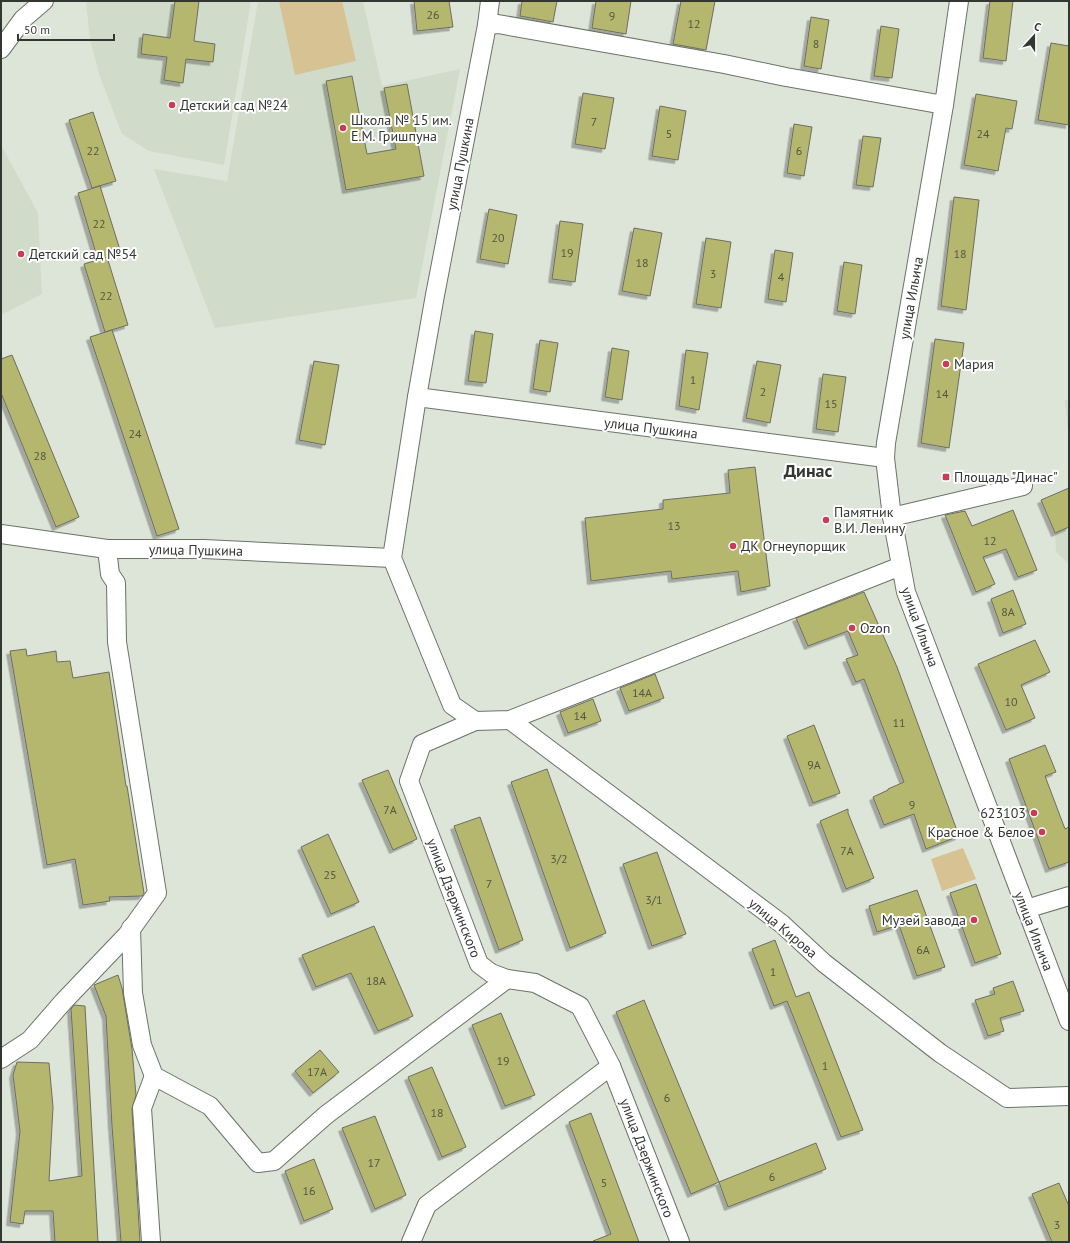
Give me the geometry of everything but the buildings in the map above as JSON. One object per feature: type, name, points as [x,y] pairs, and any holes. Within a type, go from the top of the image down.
[{"type":"street","points":[[1,49],[24,19],[44,1]]},
{"type":"street","name":"улица Пушкина","points":[[1,534],[107,549],[204,549],[392,558],[434,295],[487,25],[490,1]]},
{"type":"street","name":"улица Ильича","points":[[959,1],[944,105],[887,435],[885,458],[892,517],[908,598],[1069,1021]]},
{"type":"street","points":[[487,25],[498,24],[944,105]]},
{"type":"street","name":"улица Пушкина","points":[[417,397],[885,458]]},
{"type":"street","points":[[892,517],[1023,486]]},
{"type":"street","points":[[1,1059],[30,1040],[63,1002],[127,935],[157,893],[117,642],[116,583],[110,574],[107,549]]},
{"type":"street","points":[[392,558],[452,705],[475,721],[510,720],[901,566]]},
{"type":"street","name":"улица Кирова","points":[[510,720],[782,924],[824,962],[940,1053],[1007,1098],[1069,1096]]},
{"type":"street","name":"улица Дзержинского","points":[[475,721],[422,744],[409,781],[479,964],[492,973],[507,979],[535,983],[580,1006],[612,1066],[680,1242]]},
{"type":"street","points":[[1026,909],[1069,896]]},
{"type":"street","points":[[132,928],[133,993],[142,1045],[154,1076],[210,1106],[258,1163],[274,1161],[326,1115],[507,979]]},
{"type":"street","points":[[411,1242],[427,1205],[612,1066]]},
{"type":"street","points":[[151,1242],[142,1108],[154,1076]]},
{"type":"shaded area","name":"Детский сад №24","points":[[86,1],[251,1],[224,165],[149,151],[122,134],[100,77],[90,40]]},
{"type":"shaded area","name":"Школа № 15 им. Е.М. Гришпуна","points":[[258,1],[363,1],[382,86],[460,69],[416,298],[215,328],[154,169],[227,181]]},
{"type":"shaded area","points":[[279,1],[342,1],[356,61],[295,75]]},
{"type":"shaded area","name":"Детский сад №54","points":[[1,145],[38,213],[42,294],[1,315]]},
{"type":"shaded area","points":[[1065,400],[1069,400],[1069,458],[1068,431]]},
{"type":"shaded area","points":[[1069,527],[1069,564],[1056,552],[1055,533]]},
{"type":"shaded area","points":[[963,848],[976,879],[942,891],[931,859]]},
{"type":"place","name":"Детский сад №24","points":[[172,105]]},
{"type":"place","name":"Школа № 15 им. Е.М. Гришпуна","points":[[343,128]]},
{"type":"place","name":"Детский сад №54","points":[[21,254]]},
{"type":"place","name":"Мария","points":[[946,364]]},
{"type":"place","name":"Площадь \"Динас\"","points":[[946,477]]},
{"type":"place","name":"Памятник В.И. Ленину","points":[[826,520]]},
{"type":"place","name":"ДК Огнеупорщик","points":[[733,546]]},
{"type":"place","name":"Ozon","points":[[852,628]]},
{"type":"place","name":"623103","points":[[1034,813]]},
{"type":"place","name":"Красное & Белое","points":[[1042,832]]},
{"type":"place","name":"Музей завода","points":[[974,920]]},
{"type":"district","name":"Динас","points":[[808,470]]}]
